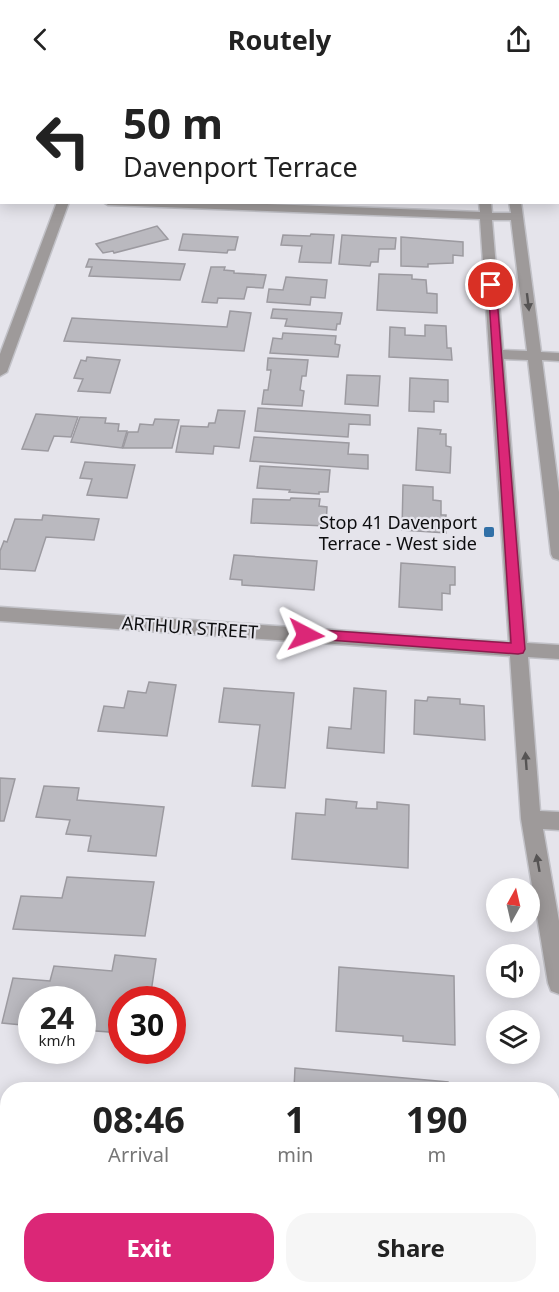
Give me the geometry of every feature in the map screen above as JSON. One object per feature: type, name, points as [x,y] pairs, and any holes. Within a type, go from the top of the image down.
[{"type":"street","points":[[0,372],[62,204]]},
{"type":"street","points":[[216,204],[486,209],[517,217]]},
{"type":"street","points":[[515,204],[559,554]]},
{"type":"street","points":[[486,209],[531,819],[559,983]]},
{"type":"street","points":[[496,354],[559,357]]},
{"type":"street","name":"ARTHUR STREET","points":[[0,614],[559,651]]},
{"type":"street","points":[[531,819],[559,821]]},
{"type":"building","points":[[157,226],[168,239],[114,253],[113,251],[103,253],[96,244]]},
{"type":"building","points":[[183,234],[238,237],[235,250],[228,250],[227,253],[179,250]]},
{"type":"building","points":[[311,234],[334,235],[331,263],[299,262],[302,246],[281,245],[283,235],[310,236]]},
{"type":"building","points":[[342,235],[396,238],[395,249],[379,249],[378,262],[371,262],[370,266],[339,264]]},
{"type":"building","points":[[401,237],[463,242],[463,256],[453,255],[453,263],[428,264],[428,267],[401,266]]},
{"type":"building","points":[[89,259],[185,264],[180,280],[89,276],[92,267],[86,267]]},
{"type":"building","points":[[211,267],[225,267],[224,270],[234,271],[234,273],[266,275],[263,288],[247,287],[244,299],[218,298],[217,303],[202,302]]},
{"type":"building","points":[[379,274],[412,275],[412,279],[426,280],[427,293],[437,294],[437,313],[377,310]]},
{"type":"building","points":[[286,277],[327,280],[325,298],[311,297],[310,305],[267,302],[269,289],[283,290]]},
{"type":"building","points":[[273,309],[342,313],[336,330],[285,326],[287,319],[271,318]]},
{"type":"building","points":[[230,311],[251,313],[244,351],[64,341],[72,318],[227,327]]},
{"type":"building","points":[[425,325],[446,326],[447,348],[451,348],[452,360],[389,357],[390,327],[405,328],[405,335],[425,336]]},
{"type":"building","points":[[283,333],[336,336],[335,344],[340,345],[338,357],[270,353],[273,338],[282,339]]},
{"type":"building","points":[[87,357],[120,360],[110,393],[78,391],[83,379],[74,378],[81,360],[86,361]]},
{"type":"building","points":[[268,358],[308,360],[306,376],[302,376],[300,390],[304,391],[302,406],[262,404],[264,390],[268,390],[271,370],[267,370]]},
{"type":"building","points":[[347,375],[380,376],[378,406],[345,404]]},
{"type":"building","points":[[410,378],[448,380],[448,402],[434,401],[434,412],[409,411]]},
{"type":"building","points":[[258,408],[370,415],[370,425],[349,424],[348,437],[255,431]]},
{"type":"building","points":[[218,410],[245,411],[239,448],[214,446],[213,454],[176,452],[181,426],[208,427],[209,423],[215,423]]},
{"type":"building","points":[[36,414],[78,417],[71,437],[54,436],[48,451],[22,449]]},
{"type":"building","points":[[80,417],[106,418],[105,423],[119,424],[118,431],[127,431],[122,448],[71,442]]},
{"type":"building","points":[[155,419],[179,420],[172,448],[123,448],[128,432],[138,432],[140,424],[153,425]]},
{"type":"building","points":[[418,428],[441,430],[440,434],[446,434],[446,446],[451,447],[450,473],[416,470]]},
{"type":"building","points":[[254,437],[349,443],[348,454],[368,455],[368,469],[250,461]]},
{"type":"building","points":[[85,462],[135,465],[127,498],[87,495],[92,479],[80,478]]},
{"type":"building","points":[[260,466],[330,470],[328,492],[319,492],[319,494],[257,488]]},
{"type":"building","points":[[403,485],[433,487],[433,500],[441,501],[441,515],[446,515],[446,533],[402,530]]},
{"type":"building","points":[[291,498],[320,499],[319,506],[327,507],[326,526],[251,523],[253,499],[290,500]]},
{"type":"building","points":[[43,515],[99,519],[94,540],[46,537],[35,571],[0,569],[0,551],[4,541],[7,542],[15,519],[42,520]]},
{"type":"building","points":[[234,555],[317,561],[314,590],[242,585],[242,580],[230,579]]},
{"type":"building","points":[[401,563],[455,567],[455,585],[450,585],[450,594],[442,593],[442,610],[399,607]]},
{"type":"building","points":[[149,682],[176,685],[167,736],[98,731],[104,706],[124,708],[128,691],[146,693]]},
{"type":"building","points":[[224,688],[294,693],[285,788],[252,786],[260,725],[219,722]]},
{"type":"building","points":[[354,688],[386,691],[384,753],[327,748],[329,727],[351,729]]},
{"type":"building","points":[[428,697],[460,699],[460,704],[484,706],[485,740],[414,734],[415,700],[427,701]]},
{"type":"building","points":[[0,778],[15,779],[4,821],[0,821]]},
{"type":"building","points":[[44,786],[79,788],[77,800],[164,807],[156,856],[88,851],[91,836],[66,834],[70,820],[36,817]]},
{"type":"building","points":[[326,799],[357,802],[356,808],[377,809],[377,802],[409,805],[408,868],[292,859],[296,813],[325,815]]},
{"type":"building","points":[[67,877],[154,882],[145,936],[13,929],[21,896],[62,898]]},
{"type":"building","points":[[115,955],[156,959],[152,986],[108,986],[108,1032],[96,1031],[96,986],[18,986],[18,1025],[2,1023],[13,978],[50,981],[54,966],[112,971]]},
{"type":"building","points":[[339,967],[454,976],[455,1045],[403,1041],[403,1036],[336,1031]]},
{"type":"building","points":[[295,1068],[448,1082],[294,1082]]},
{"type":"place","name":"Stop 41 Davenport Terrace - West side","points":[[489,532]]},
{"type":"route","points":[[306,635],[518,649],[491,285]]}]
